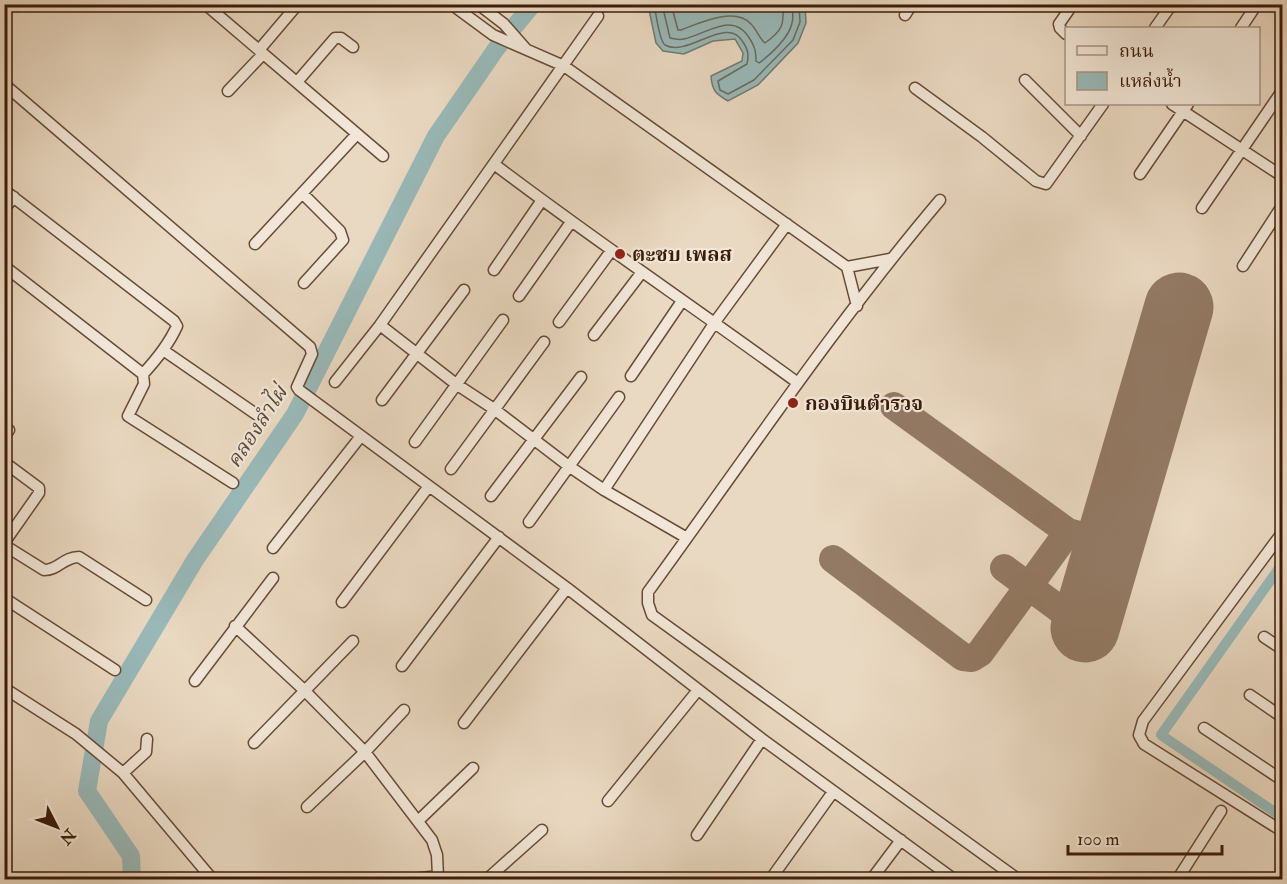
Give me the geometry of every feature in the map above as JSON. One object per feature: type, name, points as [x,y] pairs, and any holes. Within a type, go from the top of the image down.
[{"type":"street","points":[[205,4],[383,156]]},
{"type":"street","points":[[228,91],[298,4]]},
{"type":"street","points":[[451,4],[493,35],[509,37],[529,51],[564,66],[847,267],[857,306]]},
{"type":"street","points":[[478,4],[504,24],[509,37]]},
{"type":"street","points":[[905,15],[912,4]]},
{"type":"street","points":[[1065,33],[1059,24],[1073,4]]},
{"type":"street","points":[[1156,27],[1172,4]]},
{"type":"street","points":[[1241,27],[1257,4]]},
{"type":"street","points":[[335,382],[380,325],[598,16]]},
{"type":"street","points":[[297,82],[335,38],[341,38],[353,47]]},
{"type":"street","points":[[1025,80],[1081,136]]},
{"type":"street","points":[[4,84],[310,347],[312,354],[297,387],[299,390],[567,588],[833,792],[955,879]]},
{"type":"street","points":[[915,88],[1042,183],[1047,184],[1102,105]]},
{"type":"street","points":[[1203,207],[1282,91]]},
{"type":"street","points":[[1140,174],[1185,107],[1282,176]]},
{"type":"street","points":[[255,244],[357,134]]},
{"type":"street","points":[[494,164],[611,251],[715,322],[798,383]]},
{"type":"street","points":[[4,190],[174,321],[177,326],[163,350],[143,374],[144,384],[128,416],[233,483]]},
{"type":"street","points":[[302,193],[340,231],[343,240],[304,283]]},
{"type":"street","points":[[4,209],[14,197]]},
{"type":"street","points":[[940,200],[890,259],[798,383],[648,592],[648,603],[652,615],[1019,879]]},
{"type":"street","points":[[494,270],[542,201]]},
{"type":"street","points":[[1242,266],[1282,206]]},
{"type":"street","points":[[519,296],[571,222]]},
{"type":"street","points":[[604,490],[715,322],[787,224]]},
{"type":"street","points":[[559,322],[611,251]]},
{"type":"street","points":[[847,267],[890,259]]},
{"type":"street","points":[[4,266],[143,374]]},
{"type":"street","points":[[594,335],[642,272]]},
{"type":"street","points":[[382,400],[464,290]]},
{"type":"street","points":[[631,376],[682,301]]},
{"type":"street","points":[[415,442],[503,320]]},
{"type":"street","points":[[380,325],[456,384],[536,439],[570,467],[604,490],[687,538]]},
{"type":"street","points":[[451,469],[544,342]]},
{"type":"street","points":[[163,350],[263,419]]},
{"type":"street","points":[[492,496],[581,377]]},
{"type":"street","points":[[529,522],[619,397]]},
{"type":"street","points":[[273,548],[361,436]]},
{"type":"street","points":[[4,462],[39,488],[39,493],[4,544],[44,570],[51,570],[70,557],[79,557],[146,600]]},
{"type":"street","points":[[342,602],[429,486]]},
{"type":"street","points":[[1282,532],[1143,721],[1138,735],[1144,744],[1282,831]]},
{"type":"street","points":[[402,666],[499,537]]},
{"type":"street","points":[[195,681],[273,578]]},
{"type":"street","points":[[464,723],[567,588]]},
{"type":"street","points":[[4,598],[115,670]]},
{"type":"street","points":[[236,626],[365,752],[432,840],[441,878],[405,879]]},
{"type":"street","points":[[1264,638],[1282,649]]},
{"type":"street","points":[[254,743],[353,641]]},
{"type":"street","points":[[4,688],[82,739],[123,773],[213,879]]},
{"type":"street","points":[[608,801],[698,690]]},
{"type":"street","points":[[1250,694],[1282,717]]},
{"type":"street","points":[[307,807],[365,752],[404,710]]},
{"type":"street","points":[[1204,728],[1281,777]]},
{"type":"street","points":[[123,773],[146,752],[147,739]]},
{"type":"street","points":[[697,835],[762,739]]},
{"type":"street","points":[[418,821],[473,768]]},
{"type":"street","points":[[770,879],[833,792]]},
{"type":"street","points":[[1177,879],[1221,811]]},
{"type":"street","points":[[486,879],[542,830]]},
{"type":"street","points":[[872,879],[901,840]]},
{"type":"water","points":[[648,5],[805,5],[806,23],[798,43],[758,85],[728,101],[715,92],[711,76],[742,61],[743,53],[735,39],[713,41],[684,54],[663,51],[656,43]]},
{"type":"waterway","name":"คลองลำไผ่","points":[[132,880],[131,856],[87,791],[99,721],[195,560],[295,414],[436,136],[496,49],[533,4]]},
{"type":"waterway","points":[[1282,564],[1161,735],[1282,817]]},
{"type":"taxiway","points":[[833,559],[963,657],[972,658],[980,653],[1068,532],[894,406]]},
{"type":"taxiway","points":[[1068,532],[1110,543]]},
{"type":"taxiway","points":[[1004,568],[1085,628]]},
{"type":"runway","points":[[1085,628],[1179,307]]},
{"type":"place","name":"ตะชบ เพลส","points":[[620,254]]},
{"type":"place","name":"กองบินตำรวจ","points":[[793,403]]}]
